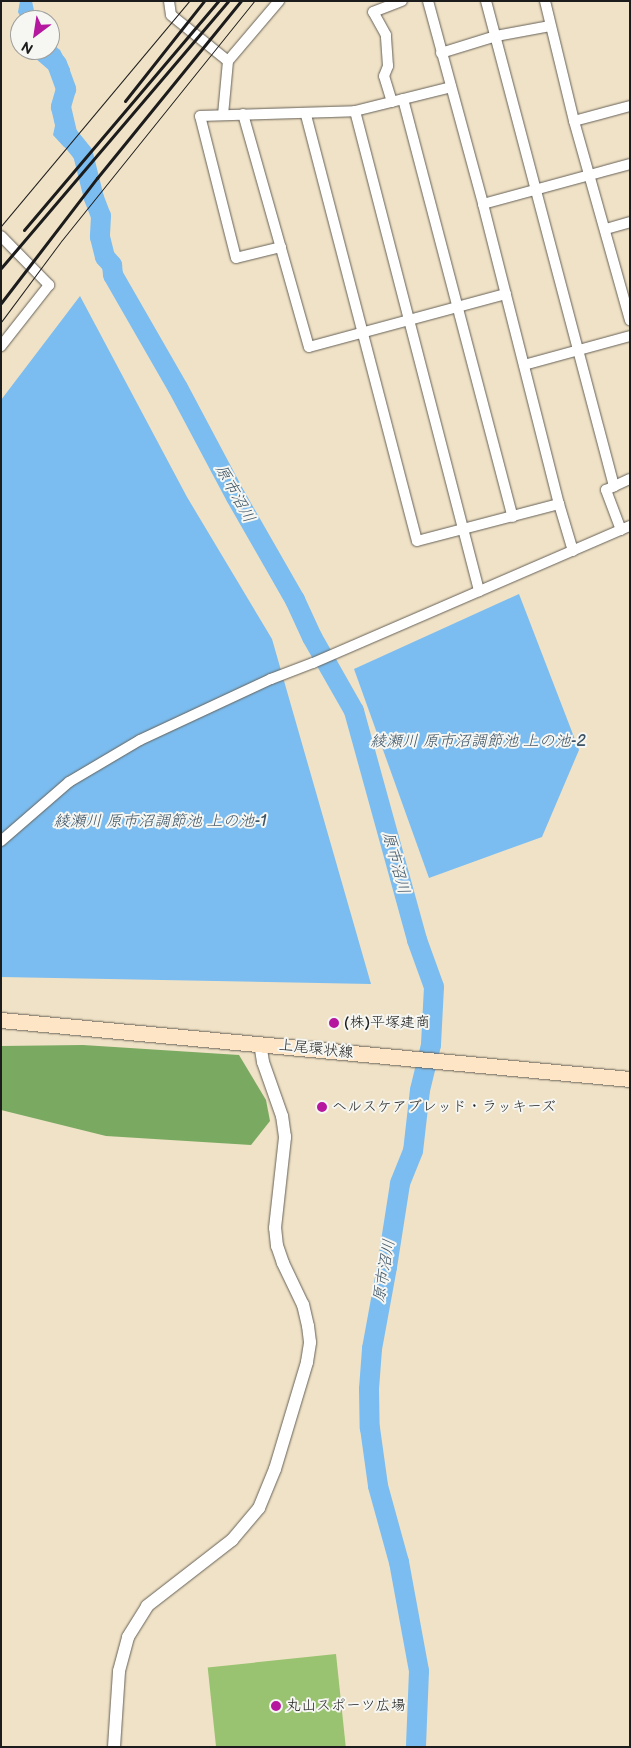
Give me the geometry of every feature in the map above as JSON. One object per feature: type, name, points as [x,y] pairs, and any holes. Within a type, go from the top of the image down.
[{"type":"main road","name":"上尾環状線","points":[[1,1020],[630,1079]]},
{"type":"street","points":[[169,1],[171,16],[228,61]]},
{"type":"street","points":[[223,115],[228,61],[279,1]]},
{"type":"street","points":[[392,102],[384,76],[388,66],[386,36],[373,12],[402,1]]},
{"type":"street","points":[[428,1],[483,204],[559,504],[573,551]]},
{"type":"street","points":[[486,1],[614,486]]},
{"type":"street","points":[[545,1],[574,121],[606,229],[625,283],[630,320]]},
{"type":"street","points":[[441,53],[496,36],[550,26]]},
{"type":"street","points":[[281,247],[236,258],[200,116],[355,111],[450,87]]},
{"type":"street","points":[[403,99],[513,517]]},
{"type":"street","points":[[574,121],[630,106]]},
{"type":"street","points":[[355,111],[479,591]]},
{"type":"street","points":[[243,114],[309,347],[506,294]]},
{"type":"street","points":[[306,114],[361,332],[417,541],[559,504]]},
{"type":"street","points":[[483,204],[536,188],[630,164]]},
{"type":"street","points":[[606,229],[630,222]]},
{"type":"street","points":[[1,236],[49,285],[1,346]]},
{"type":"street","points":[[524,365],[630,336]]},
{"type":"street","points":[[1,842],[69,782],[140,740],[271,679],[625,528],[606,490],[630,479]]},
{"type":"street","points":[[114,1747],[119,1671],[128,1637],[147,1606],[232,1540],[259,1508],[275,1469],[307,1362],[310,1342],[303,1305],[282,1264],[277,1246],[275,1228],[285,1137],[282,1116],[263,1062],[260,1044]]},
{"type":"green space","points":[[83,1045],[239,1055],[266,1100],[270,1121],[251,1145],[106,1136],[1,1110],[1,1046]]},
{"type":"green space","name":"丸山スポーツ広場","points":[[336,1654],[346,1746],[216,1747],[208,1667]]},
{"type":"water","points":[[20,1],[32,1],[34,10],[18,10]]},
{"type":"water","points":[[60,50],[70,69],[68,107],[63,130],[81,145],[79,152],[64,147],[53,135],[66,75],[57,60],[60,60]]},
{"type":"water","name":"綾瀬川 原市沼調節池 上の池-1","points":[[80,296],[187,497],[272,639],[371,984],[1,977],[1,400]]},
{"type":"water","name":"綾瀬川 原市沼調節池 上の池-2","points":[[519,594],[579,750],[542,837],[429,878],[354,669]]},
{"type":"waterway","name":"原市沼川","points":[[52,60],[57,64],[66,89],[61,107],[67,134],[83,154],[94,198],[101,216],[100,237],[105,257],[112,265],[113,275],[178,388],[354,711],[417,940],[434,987],[431,1045],[420,1090],[413,1151],[400,1184],[372,1349],[369,1389],[370,1428],[378,1486],[399,1562],[419,1671],[416,1747]]},
{"type":"tram line","points":[[1,226],[189,1]]},
{"type":"tram line","points":[[1,322],[62,240],[254,1]]},
{"type":"railway","points":[[125,101],[204,1]]},
{"type":"railway","points":[[24,230],[218,1]]},
{"type":"railway","points":[[1,268],[228,1]]},
{"type":"railway","points":[[1,303],[97,178],[241,1]]},
{"type":"place","name":"(株)平塚建商","points":[[334,1023]]},
{"type":"place","name":"ヘルスケアブレッド・ラッキーズ","points":[[322,1107]]},
{"type":"place","name":"丸山スポーツ広場","points":[[276,1706]]}]
